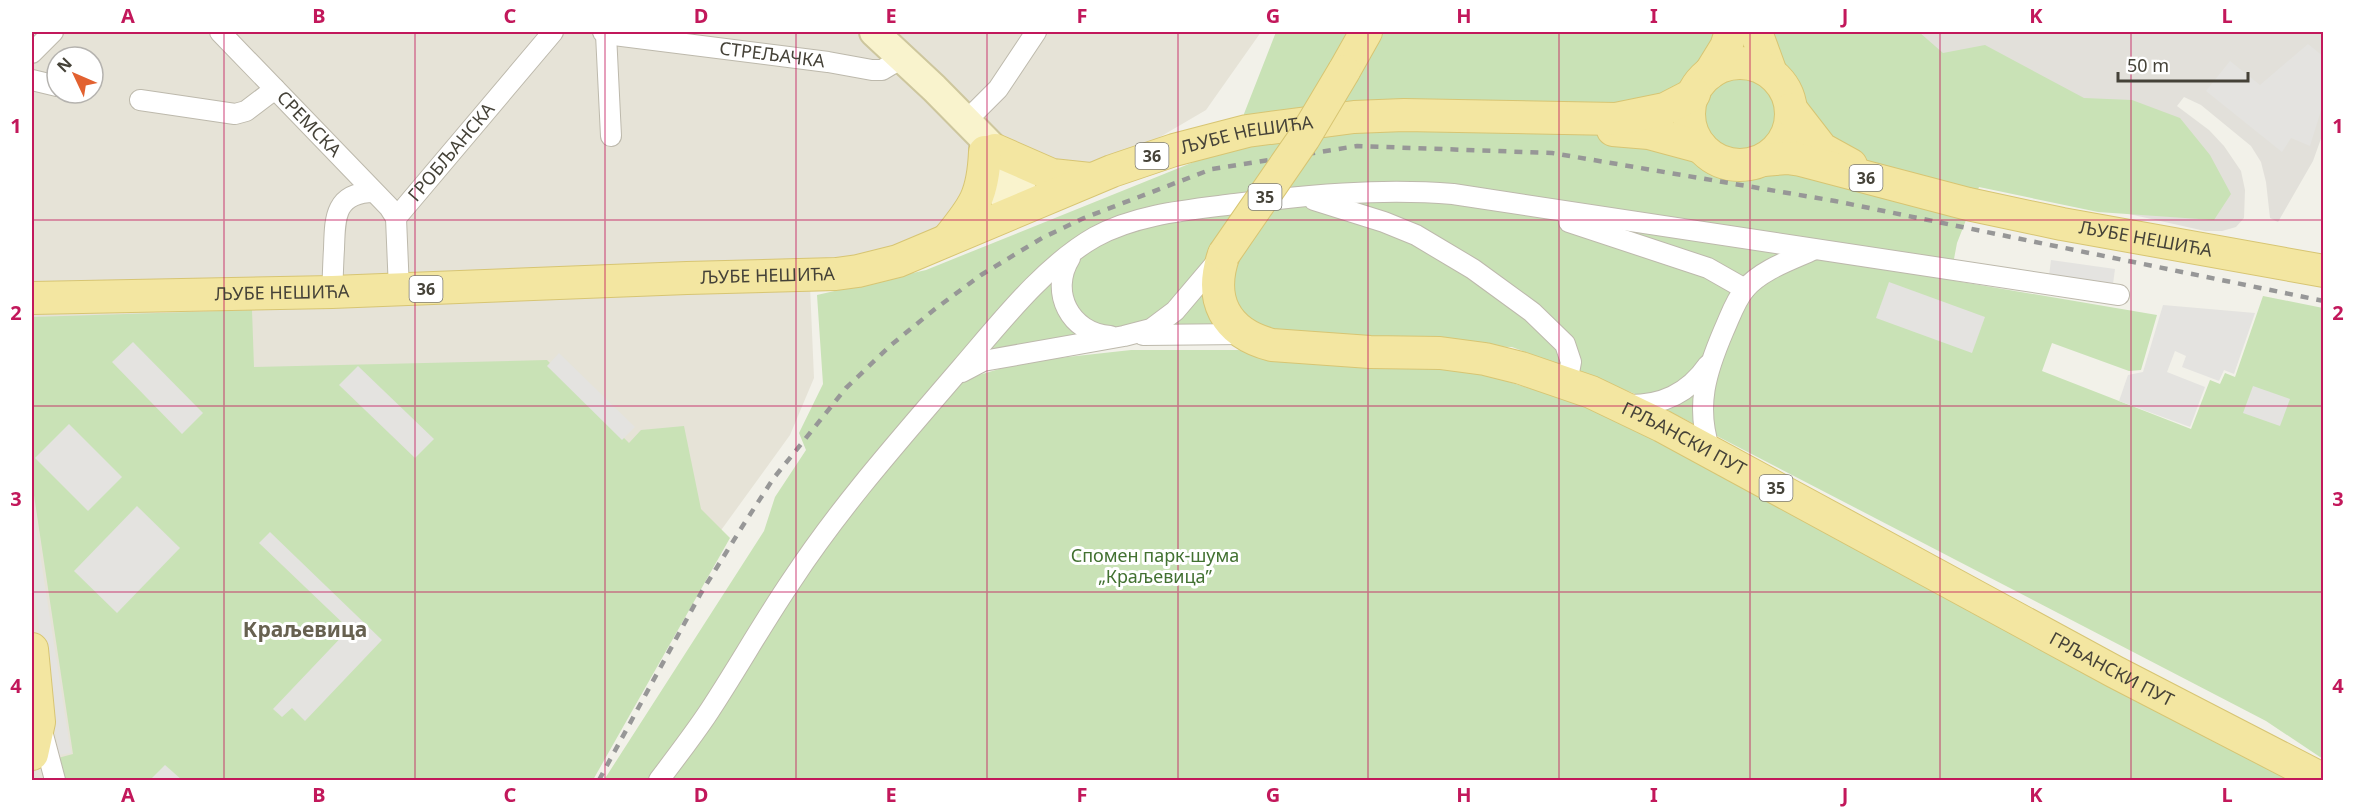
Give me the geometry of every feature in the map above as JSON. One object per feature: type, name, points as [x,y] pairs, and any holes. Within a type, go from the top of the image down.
[{"type":"main road","name":"ГРЉАНСКИ ПУТ","points":[[1366,32],[1304,138],[1224,254],[1217,281],[1220,302],[1228,319],[1244,334],[1272,345],[1466,356],[1514,365],[1567,383],[1620,405],[1710,451],[2115,672],[2324,780]]},
{"type":"main road","points":[[1701,147],[1694,136],[1689,119],[1702,83],[1731,32]]},
{"type":"main road","points":[[1756,32],[1771,73],[1786,92],[1791,109],[1791,123],[1783,142],[1763,160]]},
{"type":"main road","name":"36","points":[[1479,117],[1630,117],[1665,109],[1728,65],[1743,63],[1758,66],[1771,73]]},
{"type":"main road","name":"ЉУБЕ НЕШИЋА","points":[[1791,109],[1822,149],[1838,159],[1968,204]]},
{"type":"main road","name":"ЉУБЕ НЕШИЋА","points":[[32,298],[332,292],[687,278],[820,276],[898,261],[1094,179],[1173,150],[1268,128],[1354,117],[1404,115],[1479,117]]},
{"type":"main road","name":"36","points":[[1479,117],[1650,133],[1701,147],[1715,159],[1732,165],[1750,165],[1763,160]]},
{"type":"main road","points":[[948,240],[974,206],[981,190],[982,140],[1052,175],[1094,179]]},
{"type":"main road","name":"ЉУБЕ НЕШИЋА","points":[[1763,160],[1787,158],[1801,160],[1968,204],[2062,224],[2324,271]]},
{"type":"main road","points":[[32,650],[39,722],[32,754]]},
{"type":"street","points":[[32,53],[53,32]]},
{"type":"street","name":"СРЕМСКА","points":[[220,32],[389,207],[396,218]]},
{"type":"street","name":"ГРОБЉАНСКА","points":[[399,290],[396,218],[553,32]]},
{"type":"street","points":[[874,32],[982,140],[992,177],[999,191],[1021,209]]},
{"type":"street","points":[[982,140],[998,89],[1035,32]]},
{"type":"street","points":[[604,33],[610,136]]},
{"type":"street","name":"СТРЕЉАЧКА","points":[[604,33],[828,62],[872,70],[882,70],[902,58]]},
{"type":"street","points":[[140,100],[235,114],[246,111],[274,89]]},
{"type":"street","points":[[659,780],[707,715],[792,579],[829,527],[954,376],[1030,290],[1073,253],[1104,233],[1141,220],[1199,208],[1302,196],[1420,191],[1453,194],[2119,295]]},
{"type":"street","points":[[332,292],[334,222],[337,211],[349,198],[373,192]]},
{"type":"street","points":[[1302,196],[1384,222],[1416,235],[1473,269],[1532,312],[1565,344],[1571,362],[1567,383]]},
{"type":"street","points":[[1518,205],[1708,268],[1724,275],[1745,289]]},
{"type":"street","points":[[1710,451],[1702,416],[1705,382],[1711,360],[1732,310],[1745,289],[1773,268],[1813,250]]},
{"type":"street","points":[[1073,253],[1065,265],[1061,280],[1061,295],[1069,314],[1081,326],[1094,334],[1124,336],[1244,334]]},
{"type":"street","points":[[954,376],[983,361],[1124,336],[1151,329],[1168,318],[1224,254]]},
{"type":"street","points":[[1620,405],[1652,404],[1673,397],[1694,382],[1711,360]]},
{"type":"street","points":[[39,722],[55,780]]},
{"type":"shaded area","points":[[32,32],[1261,32],[1206,110],[1136,151],[929,236],[875,252],[809,263],[814,378],[790,435],[706,551],[575,780],[32,780]]},
{"type":"shaded area","points":[[1838,32],[2323,32],[2323,133],[2313,161],[2278,222],[2270,218],[2261,162],[2251,146],[2201,105],[2184,97],[2177,106],[2209,130],[2224,146],[2241,171],[2245,190],[2244,218],[2236,227],[2222,231],[2205,231],[2120,212]]},
{"type":"shaded area","points":[[2308,44],[2324,57],[2323,104],[2310,146],[2291,138],[2282,152],[2206,91],[2230,61],[2260,85]]},
{"type":"shaded area","points":[[2051,260],[2115,269],[2113,284],[2049,276]]},
{"type":"shaded area","points":[[1889,282],[1985,317],[1972,353],[1876,318]]},
{"type":"shaded area","points":[[2163,305],[2255,313],[2234,374],[2224,370],[2219,381],[2182,367],[2186,356],[2175,351],[2167,372],[2205,387],[2190,427],[2119,401],[2128,375],[2143,372]]},
{"type":"shaded area","points":[[133,342],[203,413],[182,434],[112,362]]},
{"type":"shaded area","points":[[559,353],[635,427],[622,440],[547,366]]},
{"type":"shaded area","points":[[358,366],[434,439],[415,458],[339,385]]},
{"type":"shaded area","points":[[2253,386],[2290,399],[2280,426],[2243,413]]},
{"type":"shaded area","points":[[69,424],[122,477],[88,511],[35,458]]},
{"type":"shaded area","points":[[32,502],[71,753],[59,755],[32,581]]},
{"type":"shaded area","points":[[137,506],[180,548],[117,613],[74,571]]},
{"type":"shaded area","points":[[270,532],[382,640],[305,721],[292,708],[282,717],[273,709],[349,629],[259,543]]},
{"type":"shaded area","points":[[165,765],[182,780],[150,780]]},
{"type":"green space","name":"Спомен парк-шума „Краљевица”","points":[[1276,32],[1919,32],[1943,53],[1985,45],[2084,98],[2132,100],[2180,118],[2210,155],[2231,194],[2214,220],[2098,212],[1979,187],[1957,243],[1950,280],[2157,315],[2141,370],[2129,371],[2052,343],[2042,371],[2191,429],[2210,380],[2220,384],[2225,373],[2235,377],[2263,296],[2323,308],[2323,759],[2266,721],[1638,395],[1512,347],[1066,337],[966,379],[1022,362],[1131,350],[1238,350],[1470,370],[1606,412],[2293,780],[604,780],[764,531],[775,497],[806,450],[799,433],[823,384],[817,295],[926,270],[1231,147]]},
{"type":"green space","points":[[252,310],[254,367],[547,360],[629,443],[641,430],[684,426],[701,509],[730,538],[593,780],[65,780],[58,758],[73,754],[32,482],[32,317]]},
{"type":"railway","points":[[599,780],[701,593],[742,527],[773,479],[846,388],[891,345],[935,309],[981,275],[1042,238],[1084,218],[1212,169],[1357,146],[1552,153],[1835,201],[2324,301]]},
{"type":"district","name":"Краљевица","points":[[305,630]]}]
